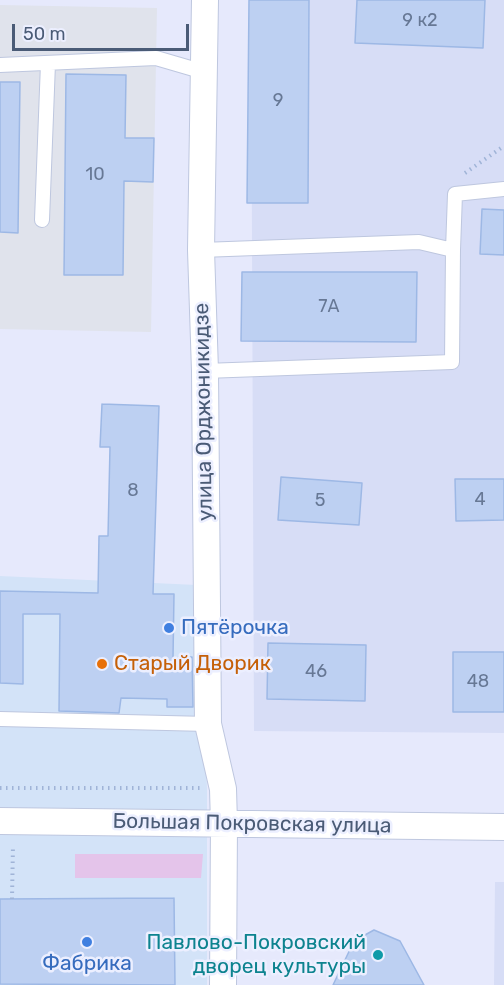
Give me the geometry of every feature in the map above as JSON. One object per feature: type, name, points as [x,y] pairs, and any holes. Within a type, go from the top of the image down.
[{"type":"street","name":"улица Орджоникидзе","points":[[205,0],[201,250],[205,371],[208,724],[223,789],[223,985]]},
{"type":"street","name":"Большая Покровская улица","points":[[0,821],[504,827]]},
{"type":"lane","points":[[0,65],[156,58],[204,72]]},
{"type":"lane","points":[[42,220],[48,63]]},
{"type":"lane","points":[[205,371],[452,363],[454,194],[504,189]]},
{"type":"lane","points":[[201,250],[419,242],[453,250]]},
{"type":"lane","points":[[0,719],[208,724]]},
{"type":"path","points":[[454,194],[455,180],[504,146]]},
{"type":"path","points":[[0,788],[207,788]]},
{"type":"path","points":[[12,899],[13,845]]},
{"type":"shaded area","points":[[251,0],[504,0],[504,733],[254,731]]},
{"type":"shaded area","points":[[0,5],[157,8],[151,332],[0,329]]},
{"type":"shaded area","points":[[0,576],[197,585],[207,788],[207,985],[0,985]]},
{"type":"shaded area","points":[[75,854],[203,854],[201,878],[75,878]]},
{"type":"shaded area","points":[[495,882],[504,882],[504,985],[494,985]]},
{"type":"building","points":[[249,0],[309,0],[308,203],[247,203]]},
{"type":"building","points":[[357,0],[485,0],[483,48],[355,43]]},
{"type":"building","points":[[66,74],[126,75],[125,138],[154,138],[153,182],[124,181],[123,275],[64,275]]},
{"type":"building","points":[[0,82],[20,82],[18,233],[0,232]]},
{"type":"building","points":[[482,209],[504,210],[504,255],[480,254]]},
{"type":"building","points":[[242,272],[417,272],[416,342],[241,341]]},
{"type":"building","points":[[102,404],[159,406],[153,594],[174,594],[173,658],[192,657],[193,707],[167,707],[167,699],[121,698],[119,713],[59,711],[60,614],[23,614],[23,684],[0,683],[0,591],[98,593],[99,536],[108,536],[110,447],[100,447]]},
{"type":"building","points":[[281,477],[362,483],[359,525],[278,520]]},
{"type":"building","points":[[455,479],[504,479],[504,520],[456,521]]},
{"type":"building","points":[[268,643],[366,645],[365,701],[267,699]]},
{"type":"building","points":[[453,652],[504,652],[504,712],[453,712]]},
{"type":"building","name":"Фабрика","points":[[174,898],[175,985],[0,984],[0,899]]},
{"type":"building","name":"Павлово-Покровский дворец культуры","points":[[374,930],[400,941],[424,985],[333,985],[354,941]]},
{"type":"place","name":"Пятёрочка","points":[[169,628]]},
{"type":"place","name":"Старый Дворик","points":[[102,664]]},
{"type":"place","name":"Фабрика","points":[[87,942]]},
{"type":"place","name":"Павлово-Покровский дворец культуры","points":[[378,955]]}]
